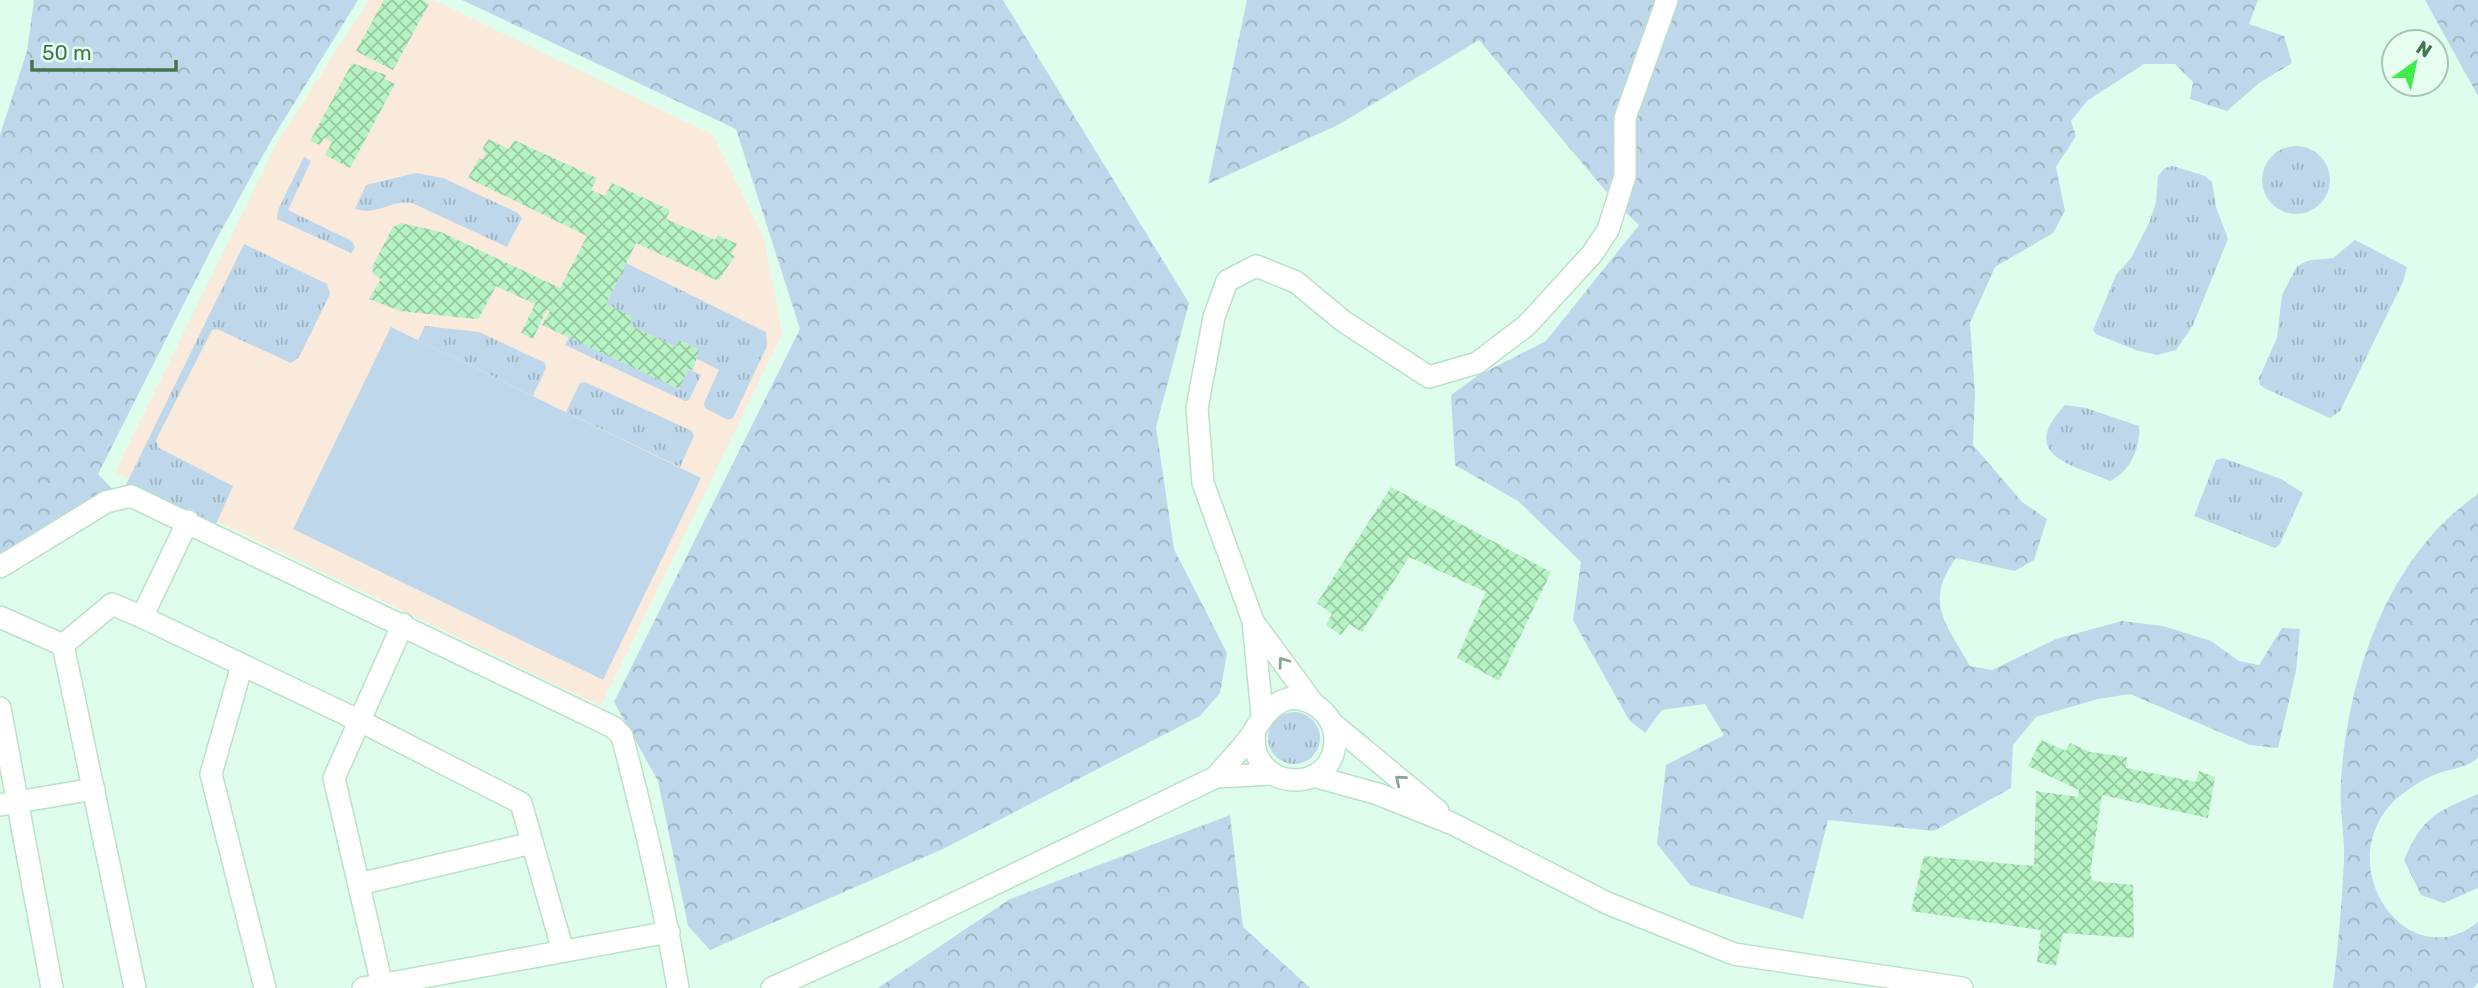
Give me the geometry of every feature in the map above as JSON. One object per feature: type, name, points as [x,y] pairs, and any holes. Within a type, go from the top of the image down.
[{"type":"street","points":[[1272,774],[1256,754],[1258,722],[1252,621],[1203,483],[1198,408],[1213,317],[1227,281],[1256,266],[1296,282],[1343,321],[1429,377],[1477,363],[1527,325],[1592,254],[1608,230],[1625,176],[1625,118],[1667,0]]},
{"type":"street","points":[[0,567],[106,502],[131,496],[594,716],[622,736],[644,819],[669,932],[678,988]]},
{"type":"street","points":[[142,617],[188,521]]},
{"type":"street","points":[[63,645],[112,604],[360,721],[521,803],[563,951]]},
{"type":"street","points":[[0,617],[63,645]]},
{"type":"street","points":[[1252,621],[1313,703],[1324,711],[1332,723],[1453,824]]},
{"type":"street","points":[[403,624],[334,778],[359,884],[372,986],[669,932]]},
{"type":"street","points":[[63,645],[135,988]]},
{"type":"street","points":[[242,664],[211,774],[265,988]]},
{"type":"street","points":[[1216,777],[1272,705],[1285,699],[1313,703]]},
{"type":"street","points":[[0,708],[8,804],[52,988]]},
{"type":"street","points":[[772,988],[889,935],[1216,777],[1272,774],[1297,781],[1313,776],[1329,761],[1334,750],[1336,736],[1332,723]]},
{"type":"street","points":[[1313,776],[1378,794],[1453,824],[1607,903],[1734,954],[1962,988]]},
{"type":"street","points":[[8,804],[94,789]]},
{"type":"street","points":[[359,884],[532,843]]},
{"type":"shaded area","points":[[369,0],[434,0],[713,135],[764,238],[782,334],[601,706],[115,472],[278,141]]},
{"type":"green space","points":[[34,0],[358,0],[272,139],[216,240],[98,474],[120,497],[0,553],[0,135],[27,51]]},
{"type":"green space","points":[[462,0],[1003,0],[1189,303],[1156,427],[1174,549],[1227,653],[1220,693],[1200,716],[943,849],[710,950],[688,926],[658,781],[614,702],[800,329],[736,129]]},
{"type":"green space","points":[[1247,0],[2258,0],[2249,24],[2284,36],[2292,63],[2259,83],[2227,111],[2190,99],[2193,82],[2175,64],[2144,64],[2087,101],[2071,121],[2076,136],[2056,167],[2065,211],[2053,233],[1995,267],[1970,323],[1975,393],[1973,445],[2022,502],[2047,519],[2034,560],[2015,571],[1956,558],[1946,574],[1940,601],[1947,625],[1970,666],[1992,670],[2056,639],[2122,621],[2163,626],[2211,641],[2239,661],[2259,665],[2282,628],[2300,629],[2296,671],[2278,748],[2250,745],[2130,694],[2098,699],[2036,717],[2013,745],[2011,788],[1934,831],[1828,820],[1803,919],[1690,885],[1657,844],[1666,765],[1724,735],[1705,704],[1662,710],[1645,733],[1629,720],[1573,620],[1581,562],[1518,501],[1455,465],[1451,395],[1477,376],[1546,341],[1639,225],[1614,201],[1479,40],[1338,125],[1208,184]]},
{"type":"green space","points":[[2425,0],[2478,0],[2478,96],[2450,45],[2450,28],[2440,28]]},
{"type":"green space","points":[[2296,146],[2309,149],[2320,156],[2327,167],[2330,180],[2327,193],[2320,204],[2309,211],[2296,214],[2283,211],[2272,204],[2265,193],[2262,180],[2265,167],[2272,156],[2283,149]]},
{"type":"green space","points":[[304,157],[311,161],[288,210],[352,241],[355,248],[351,253],[277,219],[278,210]]},
{"type":"green space","points":[[2173,166],[2205,176],[2212,182],[2216,207],[2228,239],[2193,325],[2176,350],[2157,355],[2136,350],[2096,334],[2093,330],[2116,275],[2131,258],[2149,223],[2156,203],[2158,176],[2165,168]]},
{"type":"green space","points":[[416,173],[443,178],[518,213],[522,218],[507,247],[412,203],[398,203],[363,211],[355,209],[366,185]]},
{"type":"green space","points":[[2355,240],[2407,267],[2403,282],[2340,411],[2330,418],[2266,389],[2260,385],[2259,378],[2277,338],[2282,295],[2297,266],[2310,260],[2333,258]]},
{"type":"green space","points":[[244,244],[327,284],[330,294],[299,357],[291,363],[217,329],[212,330],[156,440],[159,448],[233,486],[212,533],[120,497]]},
{"type":"green space","points":[[626,263],[766,332],[767,346],[733,418],[728,420],[705,408],[704,403],[719,370],[695,358],[699,350],[680,340],[676,347],[629,325],[633,317],[606,304]]},
{"type":"green space","points":[[425,326],[479,332],[545,363],[546,368],[533,396],[418,340]]},
{"type":"green space","points":[[391,327],[701,478],[603,680],[293,529]]},
{"type":"green space","points":[[569,337],[679,389],[689,369],[701,375],[689,400],[685,401],[565,345]]},
{"type":"green space","points":[[585,382],[692,431],[694,436],[680,467],[566,412],[580,383]]},
{"type":"green space","points":[[2065,405],[2086,408],[2139,426],[2133,458],[2117,477],[2110,481],[2081,470],[2056,457],[2048,448],[2046,437],[2051,423]]},
{"type":"green space","points":[[2223,458],[2281,479],[2303,493],[2280,544],[2275,548],[2194,516],[2216,460]]},
{"type":"green space","points":[[2478,494],[2478,758],[2464,766],[2427,778],[2394,801],[2376,827],[2370,855],[2374,883],[2385,907],[2404,926],[2426,936],[2452,936],[2478,922],[2478,983],[2473,988],[2333,988],[2344,861],[2341,782],[2345,742],[2363,661],[2378,622],[2419,551],[2446,520]]},
{"type":"green space","points":[[1294,712],[1304,714],[1312,720],[1318,728],[1318,748],[1312,756],[1304,762],[1294,764],[1284,762],[1276,756],[1270,748],[1268,738],[1270,728],[1276,720],[1284,714]]},
{"type":"green space","points":[[2478,794],[2478,888],[2444,903],[2421,895],[2404,860],[2411,845],[2432,817]]},
{"type":"green space","points":[[1230,815],[1243,927],[1310,988],[878,988],[1010,899]]},
{"type":"building","points":[[384,0],[423,0],[429,4],[393,70],[356,51]]},
{"type":"building","points":[[352,63],[386,75],[384,79],[395,84],[350,168],[325,155],[332,142],[324,138],[320,145],[310,141]]},
{"type":"building","points":[[488,139],[509,149],[514,140],[597,178],[591,190],[605,196],[612,183],[670,210],[666,219],[715,240],[718,235],[737,244],[731,254],[735,256],[718,281],[636,243],[606,304],[633,317],[629,325],[676,347],[679,340],[699,350],[693,370],[689,369],[679,389],[542,325],[550,311],[547,309],[533,339],[521,333],[535,304],[496,286],[479,318],[475,319],[400,311],[369,299],[381,279],[373,274],[372,267],[393,227],[401,223],[441,232],[560,288],[587,236],[468,178],[479,158],[482,160],[486,153],[482,150]]},
{"type":"building","points":[[1391,487],[1551,572],[1499,681],[1457,658],[1486,592],[1409,557],[1362,632],[1349,624],[1341,635],[1326,625],[1332,614],[1317,603]]},
{"type":"building","points":[[2041,740],[2066,751],[2070,743],[2090,752],[2127,757],[2126,768],[2196,782],[2199,771],[2215,777],[2208,818],[2102,795],[2090,874],[2093,881],[2133,885],[2134,938],[2063,933],[2056,966],[2037,962],[2041,930],[1911,911],[1924,856],[2034,866],[2036,791],[2078,797],[2079,790],[2028,766]]}]
